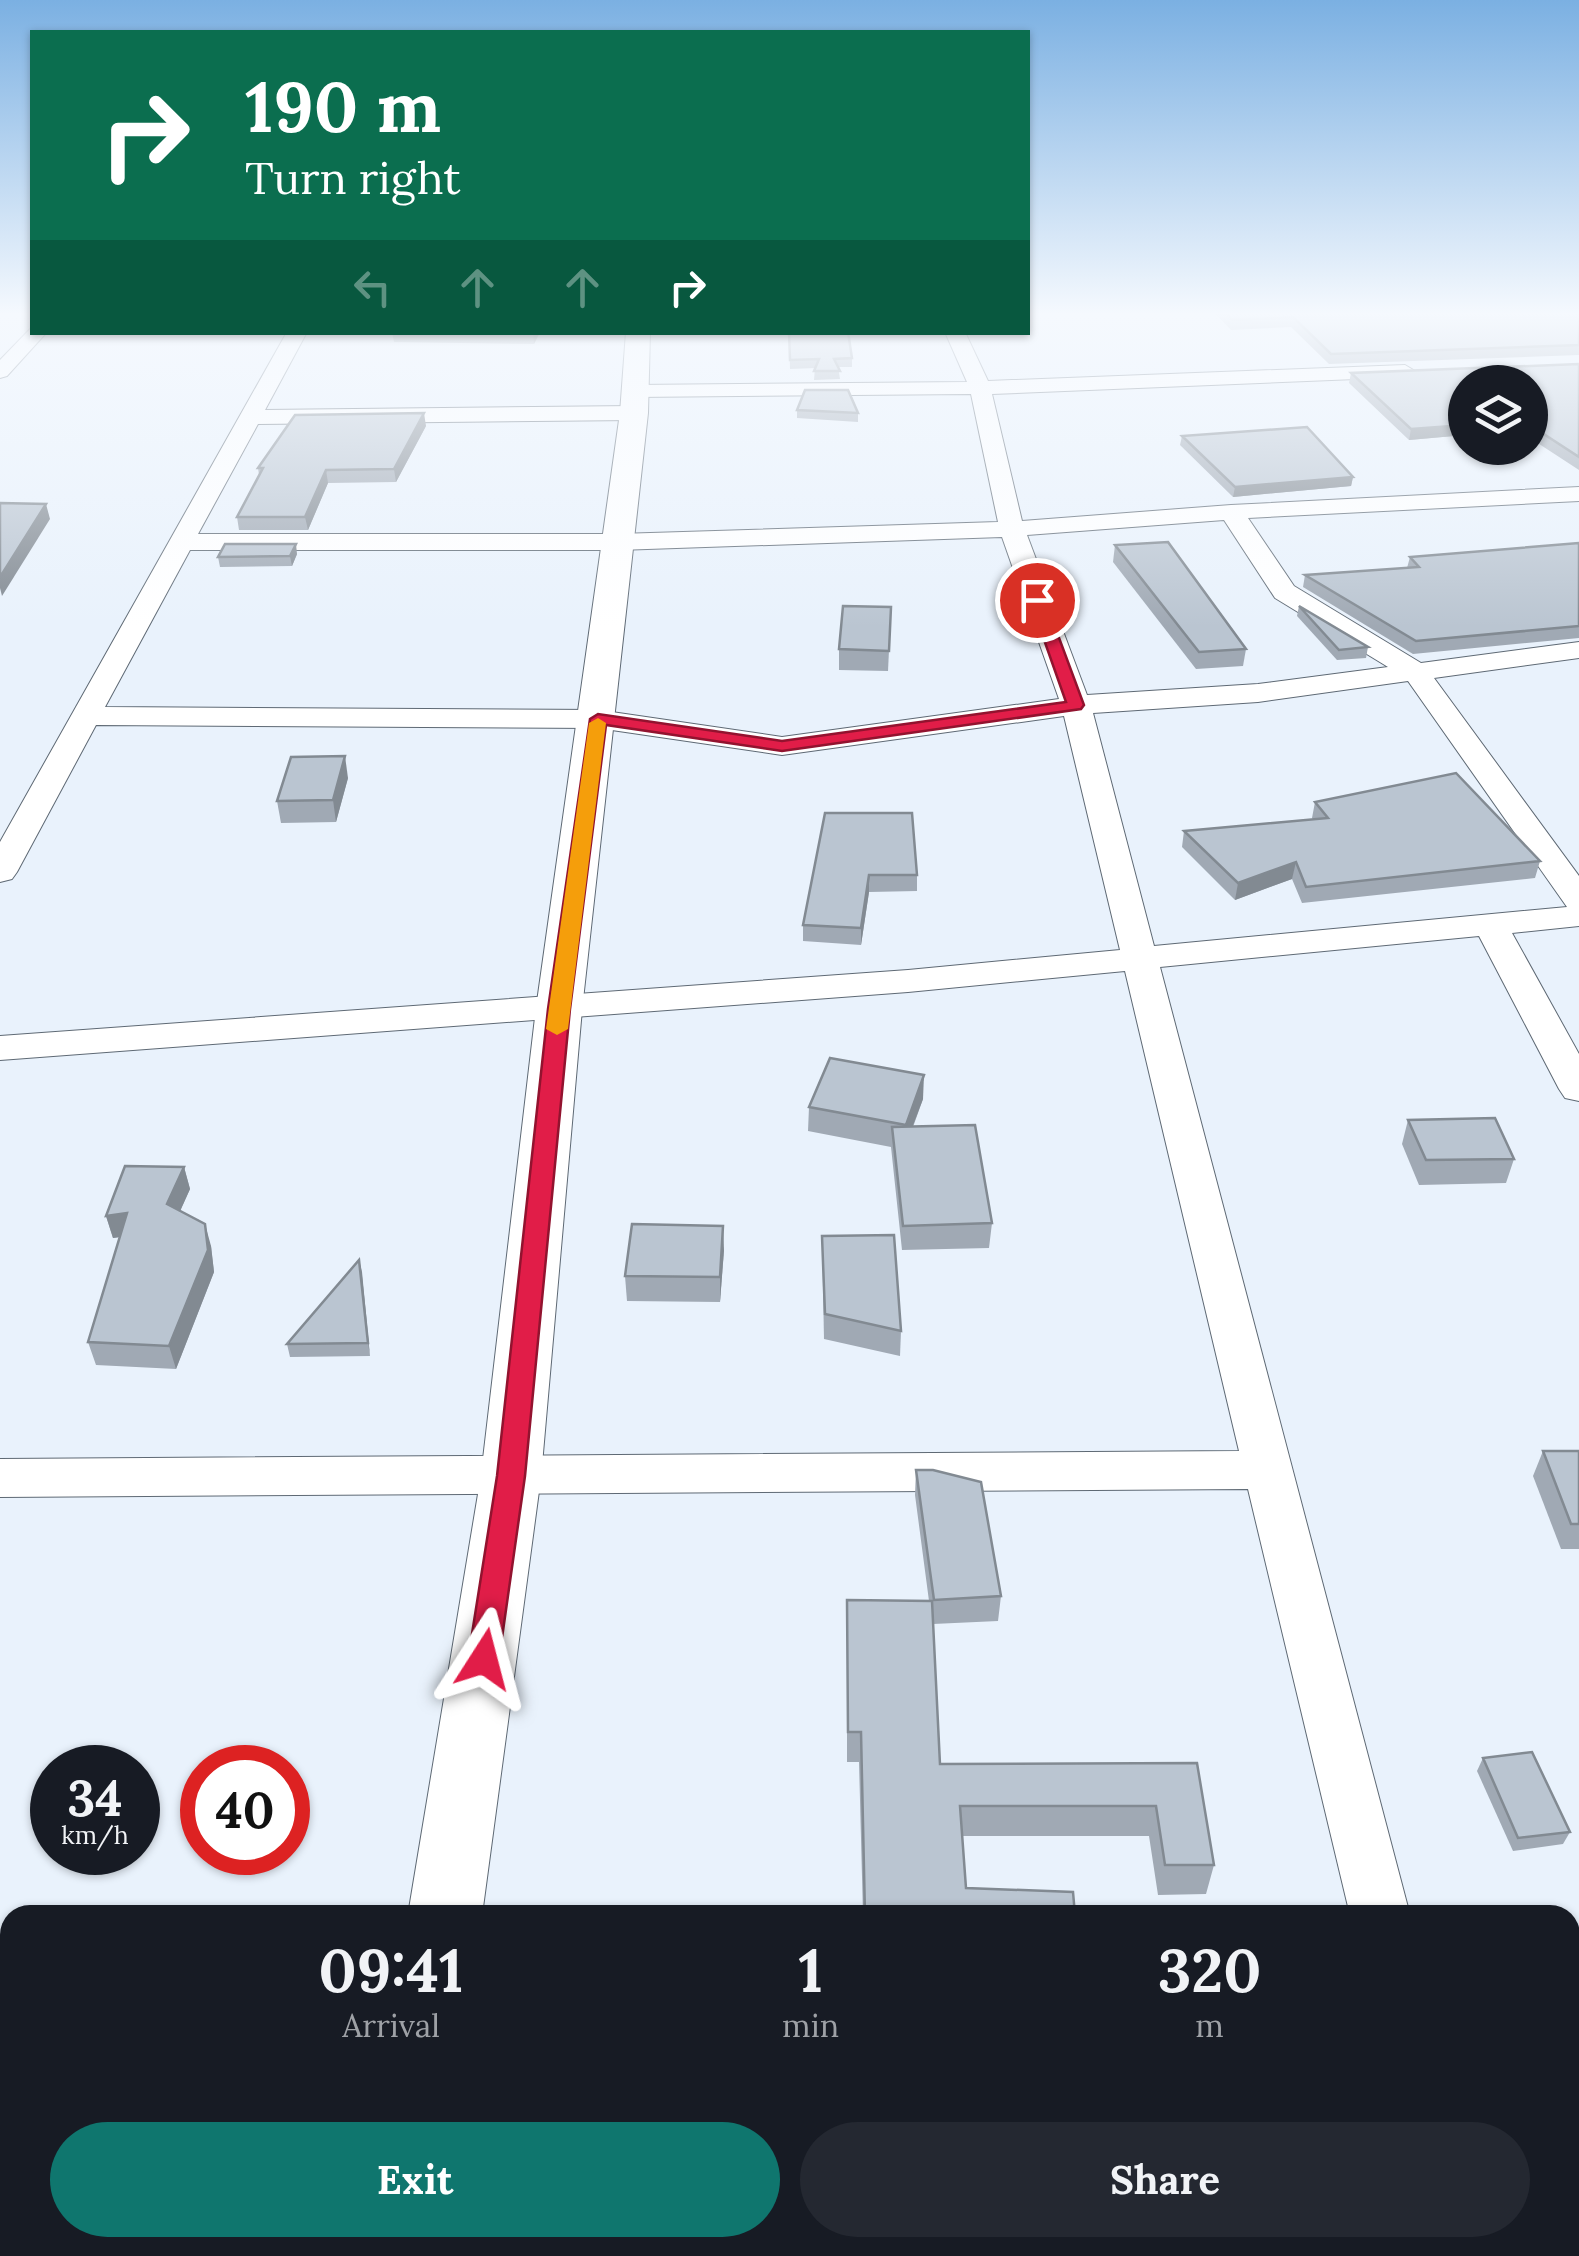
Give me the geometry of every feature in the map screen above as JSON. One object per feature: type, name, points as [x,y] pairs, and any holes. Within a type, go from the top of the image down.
[{"type":"street","points":[[0,872],[9,835],[88,716],[253,418],[294,416]]},
{"type":"street","points":[[447,1905],[511,1476],[559,1009],[633,416]]},
{"type":"street","points":[[986,416],[1012,529],[1076,705],[1378,1905]]},
{"type":"street","points":[[185,542],[618,542],[1012,529],[1231,512],[1579,494]]},
{"type":"street","points":[[1231,512],[1284,592],[1415,671],[1579,900]]},
{"type":"street","points":[[88,716],[598,719],[782,746],[1076,705],[1258,693],[1579,650]]},
{"type":"street","points":[[0,1048],[559,1009],[1579,916]]},
{"type":"street","points":[[1492,926],[1579,1089]]},
{"type":"street","points":[[0,1478],[1270,1470]]},
{"type":"building","points":[[294,416],[422,416],[394,469],[326,470],[305,517],[237,517],[263,468],[258,468]]},
{"type":"building","points":[[1397,416],[1448,416],[1448,426],[1411,429]]},
{"type":"building","points":[[1548,416],[1579,416],[1579,457],[1548,437]]},
{"type":"building","points":[[1307,427],[1353,477],[1235,487],[1182,436]]},
{"type":"building","points":[[0,503],[46,504],[0,577]]},
{"type":"building","points":[[1168,542],[1246,649],[1199,652],[1115,545]]},
{"type":"building","points":[[1579,543],[1579,626],[1416,641],[1305,575],[1419,567],[1410,557]]},
{"type":"building","points":[[225,544],[296,544],[290,556],[218,557]]},
{"type":"building","points":[[843,606],[891,607],[889,651],[839,649]]},
{"type":"building","points":[[1299,606],[1368,647],[1339,650]]},
{"type":"building","points":[[345,756],[333,800],[277,801],[291,757]]},
{"type":"building","points":[[1456,773],[1540,861],[1306,887],[1296,862],[1238,883],[1184,831],[1328,818],[1315,802]]},
{"type":"building","points":[[825,813],[912,813],[917,875],[869,875],[861,928],[803,925]]},
{"type":"building","points":[[830,1058],[924,1075],[906,1125],[809,1107]]},
{"type":"building","points":[[1495,1118],[1514,1159],[1426,1160],[1408,1120]]},
{"type":"building","points":[[975,1125],[992,1223],[903,1226],[892,1127]]},
{"type":"building","points":[[125,1166],[184,1167],[167,1204],[205,1224],[208,1250],[169,1346],[88,1342],[127,1213],[106,1216]]},
{"type":"building","points":[[632,1224],[723,1226],[720,1277],[625,1276]]},
{"type":"building","points":[[894,1235],[901,1331],[825,1314],[822,1236]]},
{"type":"building","points":[[359,1260],[368,1343],[287,1344]]},
{"type":"building","points":[[1543,1451],[1579,1451],[1579,1524],[1571,1524]]},
{"type":"building","points":[[916,1470],[933,1470],[981,1482],[1001,1596],[934,1600]]},
{"type":"building","points":[[847,1600],[932,1601],[940,1764],[1197,1763],[1214,1865],[1165,1865],[1156,1806],[960,1806],[966,1888],[1073,1892],[1074,1905],[865,1905],[861,1732],[848,1732]]},
{"type":"building","points":[[1532,1752],[1570,1832],[1518,1838],[1483,1758]]},
{"type":"slow traffic","points":[[557,1029],[598,723]]},
{"type":"route","points":[[484,1659],[511,1476],[559,1009],[598,719],[782,746],[1076,705],[1037,600]]}]
